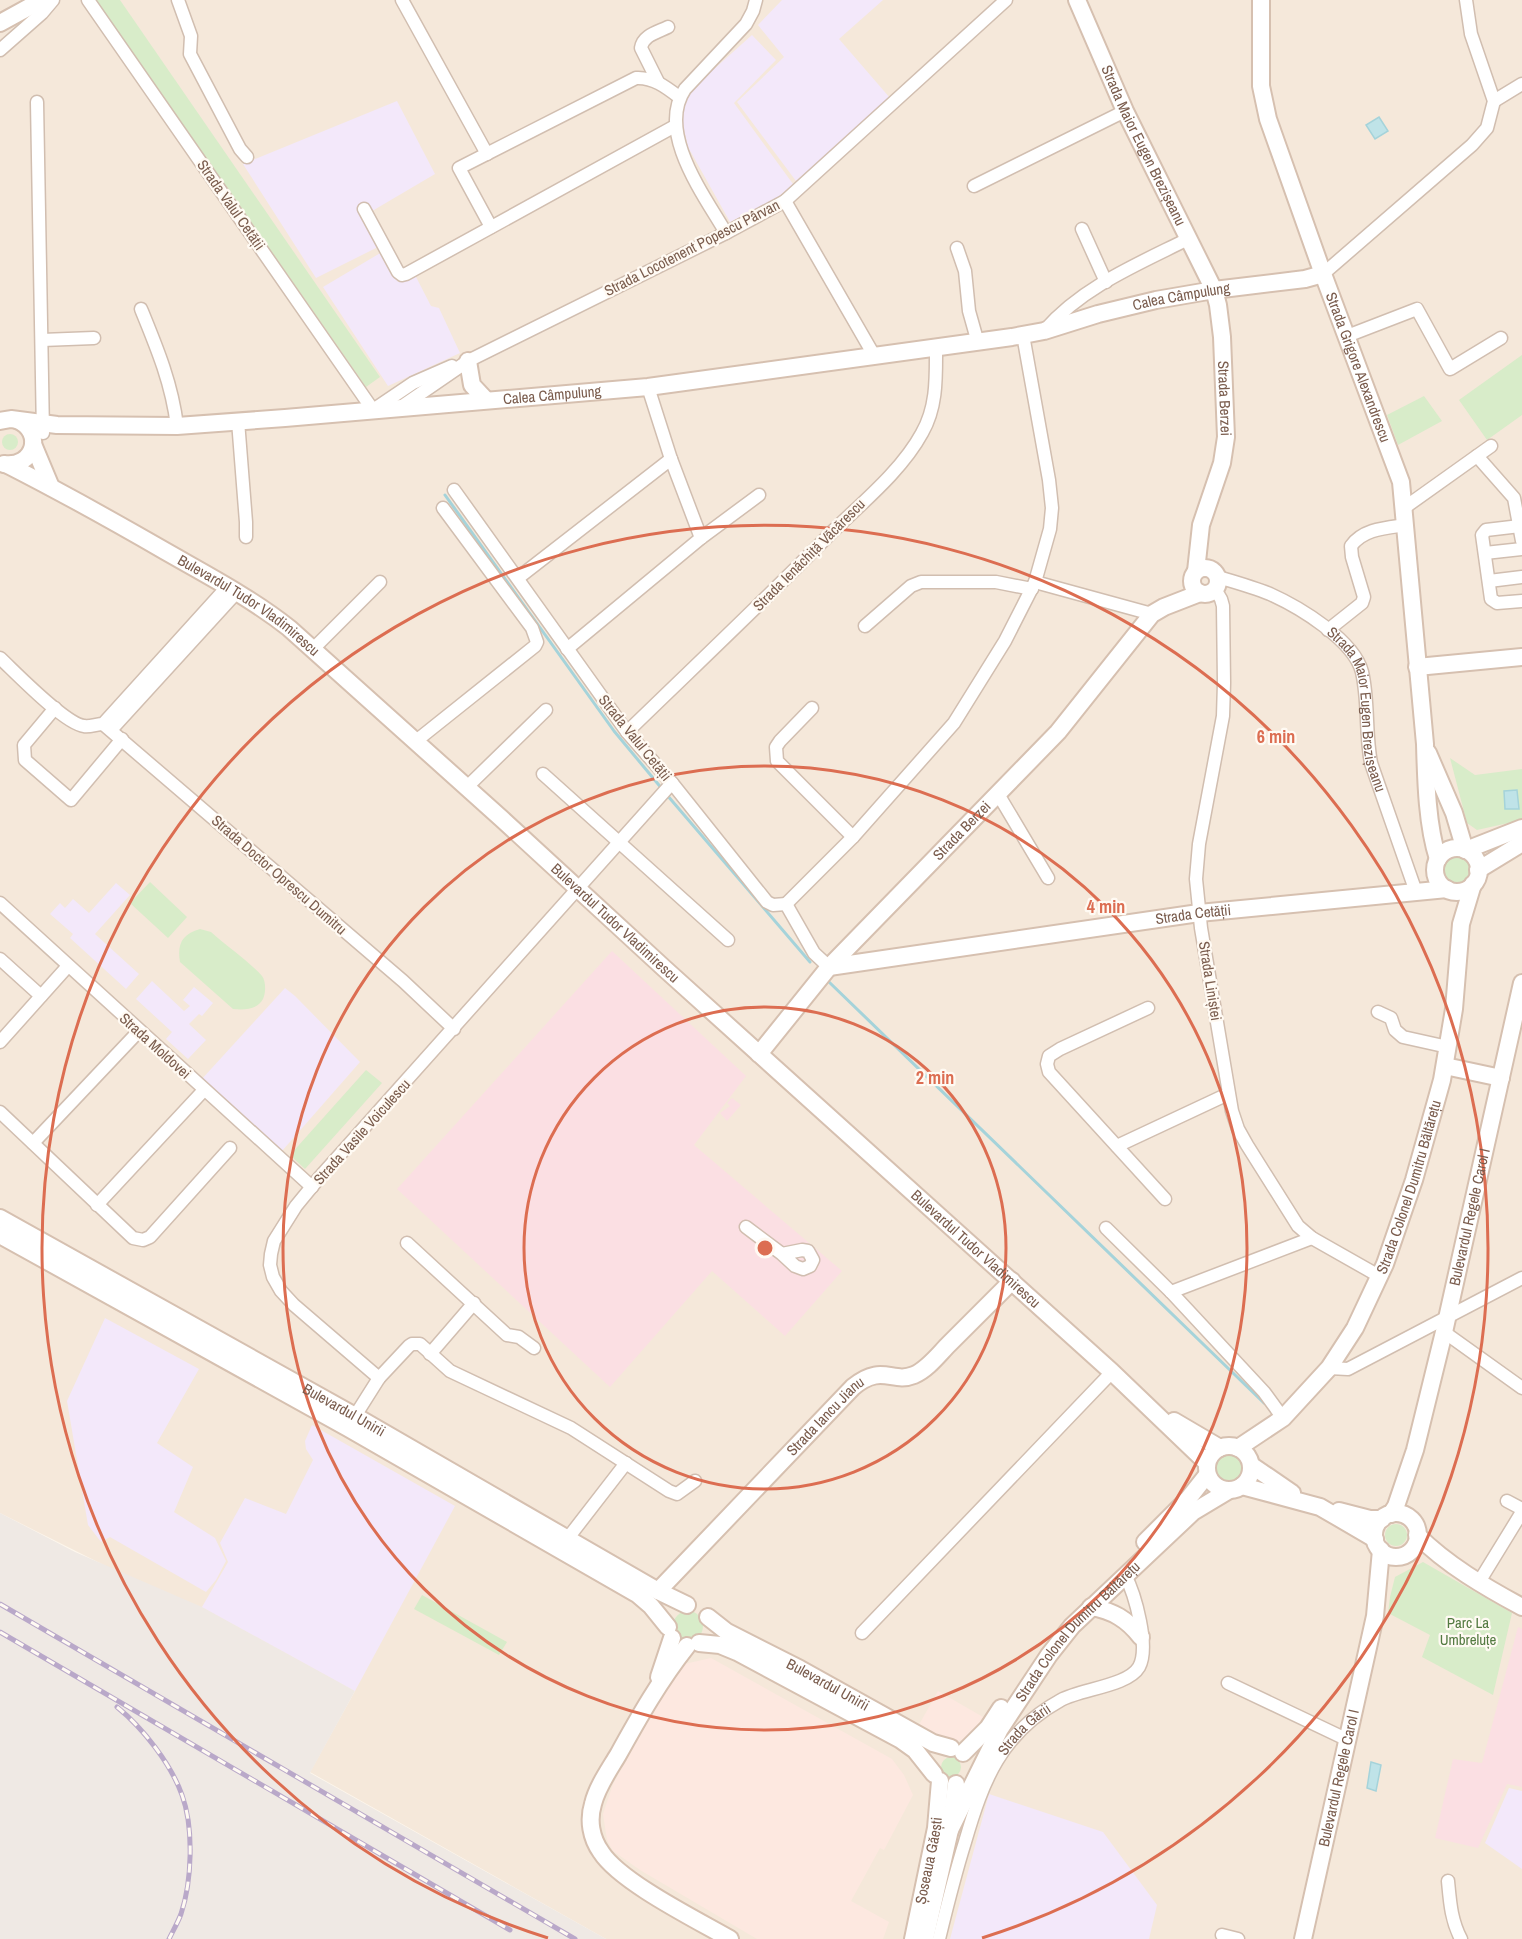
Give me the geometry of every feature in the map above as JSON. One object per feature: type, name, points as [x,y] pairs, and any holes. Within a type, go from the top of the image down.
[{"type":"main road","points":[[0,10],[21,0]]},
{"type":"main road","points":[[0,23],[42,0]]},
{"type":"main road","name":"Strada Maior Eugen Brezișeanu","points":[[1077,0],[1125,111],[1214,290]]},
{"type":"main road","name":"Strada Grigore Alexandrescu","points":[[1261,0],[1260,70],[1263,101],[1323,274],[1401,482],[1425,744],[1426,785],[1434,846],[1438,858]]},
{"type":"main road","name":"Calea Câmpulung","points":[[5,421],[42,433],[177,426],[648,387],[978,343],[1044,331],[1098,314],[1214,290],[1305,279],[1323,274]]},
{"type":"main road","name":"Strada Berzei","points":[[759,1054],[829,967],[1058,732],[1158,611],[1210,581],[1200,542],[1201,525],[1222,462],[1226,437],[1221,328],[1214,290]]},
{"type":"main road","points":[[468,361],[472,385],[486,400]]},
{"type":"main road","points":[[4,463],[24,460],[42,433]]},
{"type":"main road","points":[[42,433],[51,487]]},
{"type":"main road","name":"Bulevardul Tudor Vladimirescu","points":[[4,463],[51,487],[274,616],[467,787],[1112,1372],[1148,1405],[1207,1469]]},
{"type":"main road","points":[[1417,667],[1522,657]]},
{"type":"main road","name":"Strada Grigore Alexandrescu","points":[[1425,744],[1466,850]]},
{"type":"main road","points":[[1457,825],[1476,835],[1518,840]]},
{"type":"main road","points":[[1518,840],[1464,890],[1449,890],[1440,883],[1436,875],[1438,858],[1448,850],[1458,848],[1466,850],[1518,840]]},
{"type":"main road","points":[[1466,850],[1475,858],[1476,877]]},
{"type":"main road","points":[[1416,892],[1436,875]]},
{"type":"main road","name":"Strada Colonel Dumitru Băltărețu","points":[[1250,1464],[1282,1418],[1329,1368],[1355,1328],[1379,1276],[1412,1187],[1445,1066],[1461,924],[1476,877]]},
{"type":"main road","name":"Strada Cetății","points":[[829,967],[1199,913],[1449,890]]},
{"type":"main road","name":"Strada Colonel Dumitru Băltărețu","points":[[1449,890],[1461,924]]},
{"type":"main road","name":"Bulevardul Regele Carol I","points":[[1386,1517],[1396,1506],[1415,1450],[1446,1326],[1522,983]]},
{"type":"main road","points":[[1445,1066],[1501,1078]]},
{"type":"main road","name":"Bulevardul Unirii","points":[[0,1218],[564,1544],[687,1605]]},
{"type":"main road","name":"Bulevardul Unirii","points":[[0,1235],[352,1422]]},
{"type":"main road","name":"Strada Iancu Jianu","points":[[658,1591],[859,1382],[876,1375],[908,1376],[919,1371],[1012,1281]]},
{"type":"main road","name":"Bulevardul Tudor Vladimirescu","points":[[1148,1405],[1220,1448]]},
{"type":"main road","name":"Strada Colonel Dumitru Băltărețu","points":[[1238,1448],[1282,1418]]},
{"type":"main road","points":[[1235,1488],[1249,1477],[1250,1464],[1246,1455],[1238,1448],[1231,1446],[1220,1448],[1211,1454],[1207,1469],[1215,1486],[1235,1488],[1370,1519],[1400,1514],[1410,1519],[1416,1526],[1418,1535],[1416,1544],[1404,1554]]},
{"type":"main road","name":"Bulevardul Regele Carol I","points":[[1410,1519],[1415,1450]]},
{"type":"main road","points":[[1250,1464],[1378,1545],[1389,1556],[1404,1554],[1478,1581]]},
{"type":"main road","name":"Strada Colonel Dumitru Băltărețu","points":[[961,1756],[988,1728],[1040,1650],[1061,1624],[1188,1499],[1207,1469]]},
{"type":"main road","name":"Strada Colonel Dumitru Băltărețu","points":[[943,1829],[1000,1730],[1049,1655],[1072,1626],[1193,1512],[1235,1488]]},
{"type":"main road","points":[[1378,1545],[1375,1529],[1386,1517]]},
{"type":"main road","points":[[1418,1535],[1430,1548],[1478,1581],[1522,1607]]},
{"type":"main road","name":"Bulevardul Unirii","points":[[564,1544],[642,1598],[658,1613],[670,1632]]},
{"type":"main road","name":"Bulevardul Regele Carol I","points":[[1375,1616],[1378,1545]]},
{"type":"main road","name":"Bulevardul Regele Carol I","points":[[1303,1939],[1375,1616],[1394,1566],[1404,1554]]},
{"type":"main road","points":[[655,1691],[670,1632],[669,1617],[674,1611],[687,1605],[700,1608],[708,1617],[709,1632],[693,1645],[655,1691],[596,1795],[591,1820],[595,1842],[610,1863],[621,1872],[730,1939]]},
{"type":"main road","points":[[1091,1607],[1110,1611],[1120,1616],[1141,1637]]},
{"type":"main road","name":"Bulevardul Unirii","points":[[708,1617],[725,1631],[961,1756]]},
{"type":"main road","points":[[670,1632],[678,1644],[693,1645]]},
{"type":"main road","name":"Bulevardul Unirii","points":[[693,1645],[731,1649],[872,1723],[915,1750],[943,1780]]},
{"type":"main road","points":[[961,1756],[966,1777],[943,1780],[933,1765],[935,1757],[941,1751],[961,1756],[1000,1730]]},
{"type":"main road","name":"Șoseaua Găești","points":[[925,1939],[943,1829],[943,1780]]},
{"type":"main road","name":"Șoseaua Găești","points":[[913,1939],[943,1829]]},
{"type":"street","points":[[0,50],[42,13],[53,0]]},
{"type":"street","name":"Strada Valul Cetății","points":[[88,0],[373,410]]},
{"type":"street","points":[[178,0],[191,36],[190,54],[240,149],[247,157]]},
{"type":"street","points":[[402,0],[487,154]]},
{"type":"street","points":[[726,233],[680,149],[675,126],[676,111],[679,97],[746,24],[756,0]]},
{"type":"street","name":"Strada Locotenent Popescu Pârvan","points":[[402,407],[468,361],[726,233],[785,201],[1006,0]]},
{"type":"street","points":[[1323,274],[1482,135],[1491,121],[1494,100],[1471,34],[1466,0]]},
{"type":"street","points":[[658,82],[641,48],[641,43],[646,38],[669,27]]},
{"type":"street","points":[[491,227],[459,168],[636,78],[644,77],[658,82],[679,97]]},
{"type":"street","points":[[1494,100],[1522,84]]},
{"type":"street","points":[[37,102],[42,433]]},
{"type":"street","points":[[974,186],[1125,111]]},
{"type":"street","points":[[364,209],[398,272],[402,275],[675,126]]},
{"type":"street","points":[[785,201],[875,357]]},
{"type":"street","points":[[1082,229],[1106,282]]},
{"type":"street","points":[[1044,331],[1070,305],[1106,282],[1188,239]]},
{"type":"street","points":[[957,248],[965,271],[969,311],[978,343]]},
{"type":"street","points":[[141,309],[169,380],[177,426]]},
{"type":"street","points":[[1347,336],[1417,309],[1450,369],[1501,338]]},
{"type":"street","points":[[829,967],[814,953],[786,904],[853,837],[954,723],[985,675],[1033,585],[1050,530],[1052,508],[1049,480],[1023,335]]},
{"type":"street","points":[[42,340],[94,338]]},
{"type":"street","name":"Strada Ienăchiță Văcărescu","points":[[627,732],[826,539],[905,457],[923,432],[931,412],[936,386],[936,349]]},
{"type":"street","points":[[373,410],[413,383],[445,368],[468,361]]},
{"type":"street","points":[[648,387],[671,459],[701,538]]},
{"type":"street","points":[[238,421],[246,537]]},
{"type":"street","points":[[1404,508],[1491,446]]},
{"type":"street","points":[[1477,456],[1511,493],[1516,504],[1522,541]]},
{"type":"street","points":[[518,579],[671,459]]},
{"type":"street","name":"Strada Valul Cetății","points":[[454,490],[627,732],[672,783],[767,902],[773,905],[786,904]]},
{"type":"street","points":[[567,649],[701,538],[759,495]]},
{"type":"street","points":[[416,741],[535,646],[537,642],[532,628],[443,508]]},
{"type":"street","points":[[1328,630],[1362,603],[1364,597],[1352,557],[1351,546],[1357,537],[1373,530],[1406,525]]},
{"type":"street","points":[[1520,526],[1486,530],[1482,535],[1491,599],[1497,603],[1522,601]]},
{"type":"street","points":[[1485,553],[1522,549]]},
{"type":"street","points":[[1489,581],[1522,577]]},
{"type":"street","name":"Strada Maior Eugen Brezișeanu","points":[[1210,581],[1270,595],[1315,619],[1346,646],[1359,664],[1363,680],[1371,763],[1416,892]]},
{"type":"street","name":"Strada Liniștei","points":[[1210,581],[1223,606],[1224,699],[1223,716],[1197,857],[1196,879],[1199,913],[1228,1094],[1238,1129],[1246,1145],[1296,1223],[1312,1238],[1379,1276]]},
{"type":"street","points":[[313,649],[380,582]]},
{"type":"street","points":[[865,626],[911,586],[921,582],[996,582],[1033,585],[1158,611]]},
{"type":"street","points":[[0,658],[55,708],[74,722],[83,726],[107,727],[232,590]]},
{"type":"street","points":[[55,708],[24,745],[25,760],[71,800],[122,739]]},
{"type":"street","points":[[812,708],[776,747],[777,761],[853,837]]},
{"type":"street","points":[[467,787],[546,710]]},
{"type":"street","name":"Strada Doctor Oprescu Dumitru","points":[[107,727],[403,981],[454,1029]]},
{"type":"street","points":[[543,774],[728,940]]},
{"type":"street","name":"Strada Vasile Voiculescu","points":[[379,1378],[304,1315],[281,1291],[273,1277],[270,1265],[274,1241],[281,1226],[312,1187],[672,783]]},
{"type":"street","points":[[999,794],[1048,878]]},
{"type":"street","name":"Strada Moldovei","points":[[0,903],[312,1187]]},
{"type":"street","points":[[2,966],[41,996]]},
{"type":"street","points":[[0,1042],[68,966]]},
{"type":"street","points":[[1148,1008],[1060,1049],[1050,1056],[1047,1064],[1049,1072],[1165,1199]]},
{"type":"street","points":[[1378,1012],[1391,1018],[1395,1030],[1403,1038],[1448,1047]]},
{"type":"street","points":[[33,1143],[139,1031]]},
{"type":"street","points":[[98,1205],[204,1090]]},
{"type":"street","points":[[1117,1146],[1228,1094]]},
{"type":"street","points":[[0,1112],[133,1238],[143,1240],[150,1237],[230,1148]]},
{"type":"street","points":[[746,1227],[782,1254]]},
{"type":"street","points":[[1106,1228],[1171,1292],[1264,1392],[1282,1418]]},
{"type":"street","points":[[1171,1292],[1312,1238]]},
{"type":"street","points":[[407,1243],[507,1335],[519,1337],[534,1348]]},
{"type":"street","points":[[1329,1368],[1348,1369],[1446,1326],[1522,1278]]},
{"type":"street","points":[[430,1354],[474,1303]]},
{"type":"street","points":[[1446,1326],[1522,1388]]},
{"type":"street","points":[[352,1422],[379,1378],[412,1344],[420,1344],[450,1371],[571,1428],[669,1491],[677,1494],[695,1481]]},
{"type":"street","points":[[862,1634],[1112,1372]]},
{"type":"street","points":[[564,1544],[626,1463]]},
{"type":"street","points":[[1478,1581],[1522,1511],[1507,1500]]},
{"type":"street","name":"Strada Gării","points":[[939,1939],[976,1804],[984,1782],[998,1757],[1022,1730],[1052,1706],[1077,1693],[1114,1683],[1132,1675],[1140,1666],[1141,1637],[1136,1603],[1125,1575]]},
{"type":"street","points":[[1228,1683],[1348,1740]]},
{"type":"street","points":[[1449,1881],[1450,1909],[1461,1939]]},
{"type":"street","points":[[1222,1935],[1238,1939]]},
{"type":"shaded area","points":[[0,0],[1522,0],[1522,1939],[606,1939],[310,1772],[355,1691],[0,1513]]},
{"type":"shaded area","points":[[782,0],[883,0],[839,39],[890,98],[796,181],[737,102],[784,57],[758,25]]},
{"type":"shaded area","points":[[752,35],[776,60],[734,103],[793,184],[777,198],[730,222],[688,147],[681,116],[685,95]]},
{"type":"shaded area","points":[[397,101],[435,174],[362,217],[378,247],[316,278],[243,164]]},
{"type":"shaded area","points":[[382,252],[398,282],[415,275],[431,306],[439,308],[460,353],[388,386],[323,287]]},
{"type":"shaded area","points":[[116,883],[130,895],[95,934],[139,974],[126,989],[70,938],[73,934],[50,914],[60,903],[65,908],[73,899],[89,913]]},
{"type":"shaded area","points":[[612,951],[746,1076],[694,1145],[842,1271],[785,1336],[712,1271],[610,1387],[397,1189]]},
{"type":"shaded area","points":[[152,981],[184,1011],[190,1006],[183,1000],[194,987],[213,1003],[202,1016],[199,1014],[189,1024],[206,1040],[188,1059],[166,1039],[172,1032],[136,999]]},
{"type":"shaded area","points":[[285,988],[360,1062],[282,1151],[201,1080]]},
{"type":"shaded area","points":[[732,1098],[741,1105],[727,1121],[720,1113],[730,1106],[727,1103]]},
{"type":"shaded area","points":[[105,1318],[199,1369],[157,1443],[193,1467],[174,1512],[215,1538],[226,1561],[216,1580],[206,1592],[110,1537],[101,1542],[88,1525],[67,1401]]},
{"type":"shaded area","points":[[312,1425],[455,1506],[355,1691],[202,1607],[228,1562],[220,1543],[245,1498],[286,1514],[313,1460],[306,1449],[305,1441]]},
{"type":"shaded area","points":[[0,1513],[75,1552],[202,1607],[355,1691],[310,1773],[606,1939],[0,1939]]},
{"type":"shaded area","points":[[1518,1627],[1522,1629],[1522,1787],[1507,1784],[1478,1848],[1435,1838],[1453,1759],[1482,1763]]},
{"type":"shaded area","points":[[711,1658],[892,1759],[904,1775],[913,1795],[884,1850],[880,1848],[851,1901],[889,1922],[883,1939],[757,1939],[640,1870],[613,1851],[607,1840],[603,1814],[613,1784],[680,1665]]},
{"type":"shaded area","points":[[938,1691],[983,1717],[973,1732],[962,1740],[953,1742],[916,1730]]},
{"type":"shaded area","points":[[1509,1788],[1522,1791],[1522,1869],[1485,1843]]},
{"type":"shaded area","points":[[989,1794],[1103,1832],[1157,1905],[1149,1939],[950,1939]]},
{"type":"green space","points":[[96,0],[120,0],[380,377],[366,387]]},
{"type":"green space","points":[[1522,355],[1522,415],[1487,440],[1459,400]]},
{"type":"green space","points":[[1424,396],[1442,421],[1398,445],[1387,415]]},
{"type":"green space","points":[[10,434],[18,442],[10,450],[2,442]]},
{"type":"green space","points":[[1450,758],[1475,775],[1522,769],[1522,820],[1477,830],[1467,823]]},
{"type":"green space","points":[[1457,856],[1467,860],[1471,870],[1467,880],[1457,884],[1447,880],[1443,870],[1447,860]]},
{"type":"green space","points":[[150,882],[187,917],[168,938],[130,903]]},
{"type":"green space","points":[[200,929],[211,932],[262,976],[265,994],[260,1003],[246,1009],[233,1009],[180,962],[179,950],[182,941],[189,934]]},
{"type":"green space","points":[[366,1070],[382,1083],[305,1169],[290,1155]]},
{"type":"green space","points":[[1229,1454],[1239,1458],[1243,1468],[1239,1478],[1229,1482],[1219,1478],[1215,1468],[1219,1458]]},
{"type":"green space","points":[[1396,1524],[1404,1527],[1407,1535],[1404,1543],[1396,1546],[1388,1543],[1385,1535],[1388,1527]]},
{"type":"green space","name":"Parc La Umbreluțe","points":[[1423,1562],[1512,1613],[1493,1695],[1422,1657],[1430,1635],[1388,1613],[1395,1577]]},
{"type":"green space","points":[[422,1595],[507,1642],[499,1655],[414,1609]]},
{"type":"green space","points":[[688,1611],[698,1616],[703,1626],[698,1636],[688,1641],[678,1636],[673,1626],[678,1616]]},
{"type":"green space","points":[[951,1757],[958,1760],[961,1767],[958,1774],[951,1777],[944,1774],[941,1767],[944,1760]]},
{"type":"water","points":[[1379,117],[1388,131],[1375,139],[1366,125]]},
{"type":"water","points":[[1517,790],[1519,809],[1505,809],[1504,791]]},
{"type":"water","points":[[1371,1762],[1381,1765],[1376,1791],[1367,1788]]},
{"type":"waterway","points":[[445,495],[614,731],[663,790]]},
{"type":"waterway","points":[[667,795],[810,962]]},
{"type":"waterway","points":[[829,982],[1264,1403]]},
{"type":"railway","points":[[0,1604],[575,1939]]},
{"type":"railway","points":[[0,1632],[510,1930]]},
{"type":"railway","points":[[117,1707],[146,1736],[163,1759],[177,1783],[186,1808],[190,1838],[189,1871],[185,1901],[169,1939]]}]
